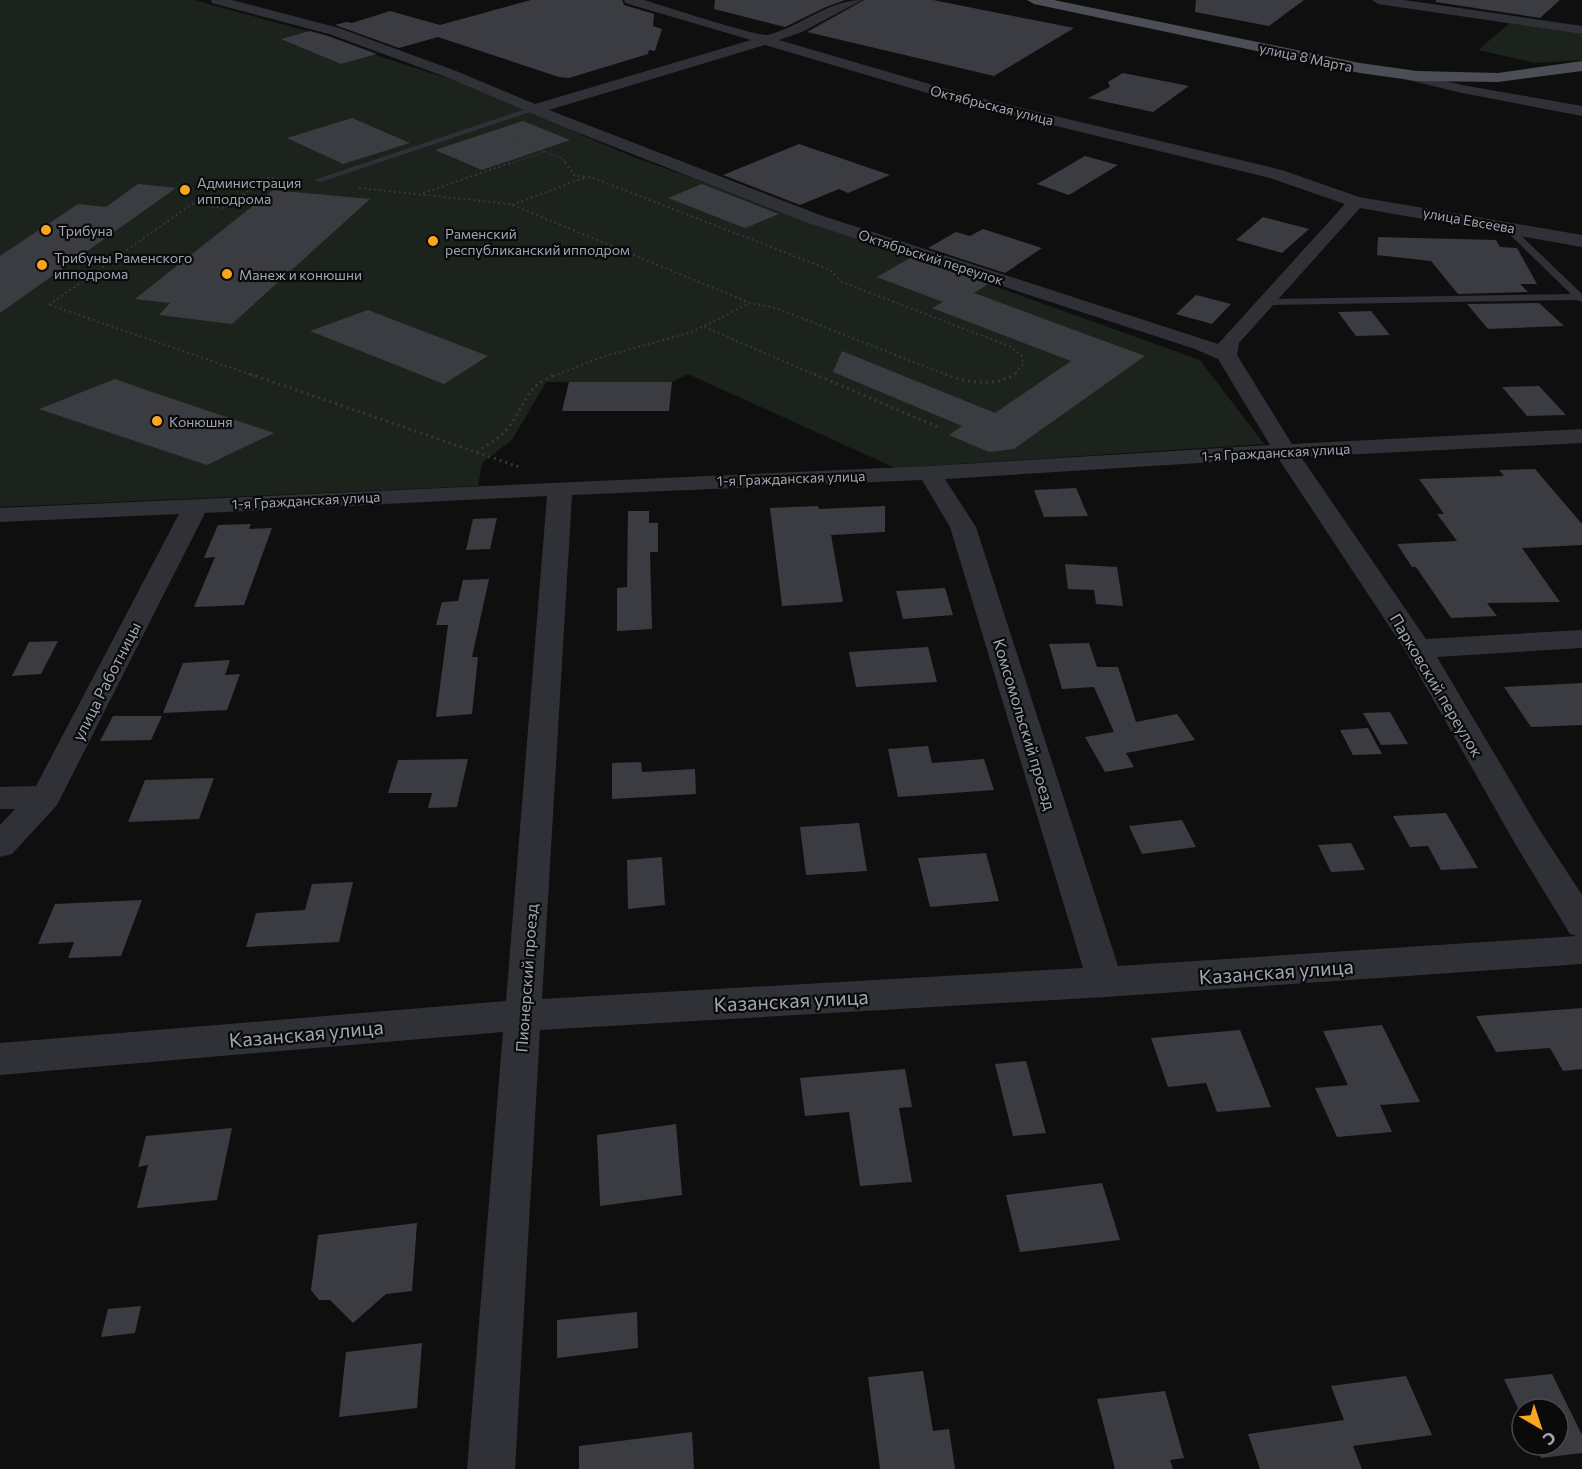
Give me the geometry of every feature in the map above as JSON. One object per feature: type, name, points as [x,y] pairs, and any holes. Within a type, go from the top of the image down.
[{"type":"main road","name":"улица 8 Марта","points":[[1034,0],[1360,68],[1409,76],[1468,79],[1526,77],[1582,66]]},
{"type":"street","name":"Октябрьский переулок","points":[[217,0],[334,31],[451,74],[813,219],[1191,341],[1226,355]]},
{"type":"street","name":"Октябрьская улица","points":[[630,0],[963,99],[1276,174],[1356,201]]},
{"type":"street","points":[[535,109],[763,41],[797,28],[856,0]]},
{"type":"street","points":[[1378,0],[1580,30]]},
{"type":"street","points":[[1409,76],[1462,89],[1582,111]]},
{"type":"street","points":[[1285,451],[1226,355],[1227,345],[1356,201]]},
{"type":"street","name":"улица Евсеева","points":[[1356,201],[1582,241]]},
{"type":"street","name":"1-я Гражданская улица","points":[[0,515],[929,473],[1285,451],[1582,436]]},
{"type":"street","name":"Парковский переулок","points":[[1285,451],[1418,649],[1528,838],[1582,924]]},
{"type":"street","name":"Комсомольский проезд","points":[[929,473],[963,527],[1105,982]]},
{"type":"street","name":"Пионерский проезд","points":[[491,1469],[560,488]]},
{"type":"street","name":"улица Работницы","points":[[0,845],[46,797],[196,505]]},
{"type":"street","points":[[1418,649],[1582,639]]},
{"type":"street","points":[[0,798],[46,797]]},
{"type":"street","name":"Казанская улица","points":[[0,1059],[524,1015],[1105,982],[1582,950]]},
{"type":"lane","points":[[318,180],[535,109]]},
{"type":"lane","points":[[1506,226],[1581,298]]},
{"type":"lane","points":[[1264,302],[1581,298]]},
{"type":"path","points":[[355,187],[512,205],[750,303],[776,308],[959,379],[978,382],[1002,380],[1017,373],[1023,364],[1022,356],[1009,346],[842,282],[834,277],[830,270],[587,177],[572,174],[565,161],[482,126]]},
{"type":"path","points":[[421,194],[545,152]]},
{"type":"path","points":[[512,205],[587,177]]},
{"type":"path","points":[[300,181],[266,178],[224,208],[192,204],[49,305],[527,469],[546,483],[560,488]]},
{"type":"path","points":[[477,452],[507,429],[530,390],[542,380],[602,357],[703,327],[750,303]]},
{"type":"path","points":[[703,327],[940,428]]},
{"type":"shaded area","name":"Раменский республиканский ипподром","points":[[0,0],[194,0],[311,32],[453,80],[631,156],[1200,360],[1264,444],[895,468],[688,374],[672,382],[546,382],[512,440],[482,463],[478,486],[0,507]]},
{"type":"shaded area","points":[[1510,23],[1582,34],[1582,60],[1536,63],[1478,50]]},
{"type":"building","points":[[531,0],[622,0],[624,5],[654,14],[653,26],[662,29],[655,51],[649,50],[648,54],[569,78],[559,77],[438,37],[399,48],[335,25],[352,23],[390,11],[440,25]]},
{"type":"building","points":[[715,0],[845,0],[785,27],[714,9]]},
{"type":"building","points":[[864,0],[933,0],[1074,28],[994,76],[807,32]]},
{"type":"building","points":[[1196,0],[1304,0],[1269,26],[1195,12]]},
{"type":"building","points":[[1436,0],[1560,0],[1540,18],[1436,2]]},
{"type":"building","points":[[310,31],[377,54],[341,64],[281,39]]},
{"type":"building","points":[[1123,73],[1189,86],[1153,112],[1088,98],[1110,87],[1108,82]]},
{"type":"building","points":[[352,118],[410,143],[343,164],[287,138]]},
{"type":"building","points":[[523,121],[570,140],[482,170],[435,150]]},
{"type":"building","points":[[799,144],[890,175],[848,193],[839,189],[800,205],[723,175]]},
{"type":"building","points":[[1085,156],[1118,165],[1069,195],[1037,184]]},
{"type":"building","name":"Трибуны Раменского ипподрома","points":[[138,184],[176,188],[0,313],[0,256],[78,204],[106,207]]},
{"type":"building","points":[[702,184],[779,214],[745,228],[668,198]]},
{"type":"building","name":"Манеж и конюшни","points":[[273,190],[370,199],[232,324],[159,315],[170,303],[135,299]]},
{"type":"building","points":[[1263,217],[1309,229],[1282,253],[1236,240]]},
{"type":"building","points":[[983,229],[1042,248],[1005,273],[928,248],[956,232],[970,236]]},
{"type":"building","points":[[1378,237],[1496,240],[1500,247],[1517,248],[1537,284],[1520,284],[1528,292],[1458,294],[1431,261],[1377,255]]},
{"type":"building","points":[[910,258],[988,284],[974,293],[1145,356],[1014,449],[989,452],[949,435],[962,426],[833,372],[842,351],[995,413],[1071,361],[932,308],[943,302],[877,277]]},
{"type":"building","points":[[1196,295],[1231,304],[1212,324],[1176,314]]},
{"type":"building","points":[[1539,303],[1564,326],[1488,329],[1467,304]]},
{"type":"building","points":[[368,310],[488,356],[444,384],[310,331]]},
{"type":"building","points":[[1371,311],[1390,335],[1356,336],[1338,312]]},
{"type":"building","name":"Конюшня","points":[[115,379],[274,433],[207,465],[39,409]]},
{"type":"building","points":[[569,382],[672,382],[669,411],[562,411]]},
{"type":"building","points":[[1539,386],[1566,415],[1527,416],[1502,387]]},
{"type":"building","points":[[1535,469],[1582,524],[1582,545],[1522,548],[1560,602],[1487,603],[1497,616],[1451,618],[1397,544],[1457,541],[1437,514],[1444,514],[1419,479],[1504,476],[1499,470]]},
{"type":"building","points":[[1076,488],[1088,516],[1044,517],[1034,490]]},
{"type":"building","points":[[818,506],[819,509],[885,506],[885,532],[831,535],[843,602],[782,606],[770,508]]},
{"type":"building","points":[[628,511],[649,511],[649,523],[658,523],[658,552],[650,552],[652,629],[617,631],[617,588],[627,587]]},
{"type":"building","points":[[497,518],[490,549],[466,550],[473,519]]},
{"type":"building","points":[[251,524],[249,529],[272,528],[244,605],[194,607],[215,557],[204,558],[218,525]]},
{"type":"building","points":[[1065,564],[1117,567],[1123,606],[1096,604],[1094,590],[1068,589]]},
{"type":"building","points":[[489,579],[472,657],[478,657],[472,714],[436,717],[448,625],[436,625],[442,602],[458,601],[463,580]]},
{"type":"building","points":[[945,588],[953,615],[903,619],[896,591]]},
{"type":"building","points":[[58,641],[41,674],[12,676],[29,642]]},
{"type":"building","points":[[1089,643],[1097,667],[1118,667],[1136,722],[1177,714],[1195,740],[1126,753],[1134,767],[1105,772],[1085,737],[1114,732],[1094,687],[1062,689],[1049,644]]},
{"type":"building","points":[[928,647],[937,682],[856,687],[849,652]]},
{"type":"building","points":[[230,660],[225,675],[240,674],[227,710],[163,713],[183,663]]},
{"type":"building","points":[[1582,683],[1582,725],[1531,727],[1504,687]]},
{"type":"building","points":[[1390,712],[1408,744],[1381,745],[1363,713]]},
{"type":"building","points":[[113,716],[162,716],[151,740],[100,741]]},
{"type":"building","points":[[1368,728],[1382,754],[1353,755],[1340,730]]},
{"type":"building","points":[[928,746],[932,763],[984,759],[994,790],[898,797],[888,749]]},
{"type":"building","points":[[468,759],[457,807],[428,808],[432,793],[388,793],[398,760]]},
{"type":"building","points":[[641,762],[642,772],[695,769],[696,794],[612,799],[612,763]]},
{"type":"building","points":[[214,778],[199,819],[128,822],[145,780]]},
{"type":"building","points":[[1446,813],[1478,868],[1441,870],[1428,846],[1410,847],[1393,816]]},
{"type":"building","points":[[1182,820],[1196,847],[1142,854],[1129,826]]},
{"type":"building","points":[[859,823],[867,871],[806,875],[800,827]]},
{"type":"building","points":[[1351,843],[1365,870],[1331,872],[1318,845]]},
{"type":"building","points":[[986,853],[999,901],[930,907],[918,858]]},
{"type":"building","points":[[662,857],[665,905],[628,909],[627,860]]},
{"type":"building","points":[[353,882],[339,942],[246,947],[256,913],[305,910],[312,884]]},
{"type":"building","points":[[142,900],[121,956],[68,958],[74,942],[38,944],[55,904]]},
{"type":"building","points":[[1582,1008],[1582,1069],[1563,1071],[1550,1048],[1496,1052],[1476,1016]]},
{"type":"building","points":[[1382,1025],[1420,1102],[1380,1105],[1392,1132],[1337,1137],[1315,1088],[1348,1085],[1323,1031]]},
{"type":"building","points":[[1240,1030],[1271,1107],[1217,1112],[1206,1083],[1168,1087],[1151,1038]]},
{"type":"building","points":[[1026,1061],[1046,1133],[1013,1136],[995,1064]]},
{"type":"building","points":[[905,1069],[912,1107],[899,1108],[912,1182],[860,1186],[849,1112],[805,1116],[800,1078]]},
{"type":"building","points":[[676,1124],[682,1195],[600,1206],[597,1135]]},
{"type":"building","points":[[232,1128],[217,1200],[137,1208],[148,1165],[138,1167],[146,1136]]},
{"type":"building","points":[[1102,1183],[1120,1240],[1020,1252],[1006,1195]]},
{"type":"building","points":[[417,1223],[412,1291],[386,1294],[353,1323],[330,1300],[319,1300],[311,1290],[318,1235]]},
{"type":"building","points":[[141,1306],[135,1333],[101,1337],[108,1309]]},
{"type":"building","points":[[637,1312],[638,1348],[557,1358],[557,1320]]},
{"type":"building","points":[[422,1343],[417,1408],[339,1417],[346,1352]]},
{"type":"building","points":[[923,1371],[933,1431],[949,1429],[955,1469],[880,1469],[868,1377]]},
{"type":"building","points":[[1552,1374],[1563,1397],[1513,1397],[1504,1379]]},
{"type":"building","points":[[1406,1376],[1432,1435],[1353,1446],[1362,1469],[1260,1469],[1248,1434],[1344,1420],[1331,1386]]},
{"type":"building","points":[[1165,1391],[1184,1458],[1170,1460],[1173,1469],[1115,1469],[1097,1399]]},
{"type":"building","points":[[1570,1411],[1582,1435],[1582,1453],[1570,1454]]},
{"type":"building","points":[[692,1432],[694,1469],[579,1469],[579,1446]]},
{"type":"place","name":"Администрация ипподрома","points":[[185,190]]},
{"type":"place","name":"Трибуна","points":[[46,230]]},
{"type":"place","name":"Раменский республиканский ипподром","points":[[433,241]]},
{"type":"place","name":"Трибуны Раменского ипподрома","points":[[42,265]]},
{"type":"place","name":"Манеж и конюшни","points":[[227,274]]},
{"type":"place","name":"Конюшня","points":[[157,421]]}]
